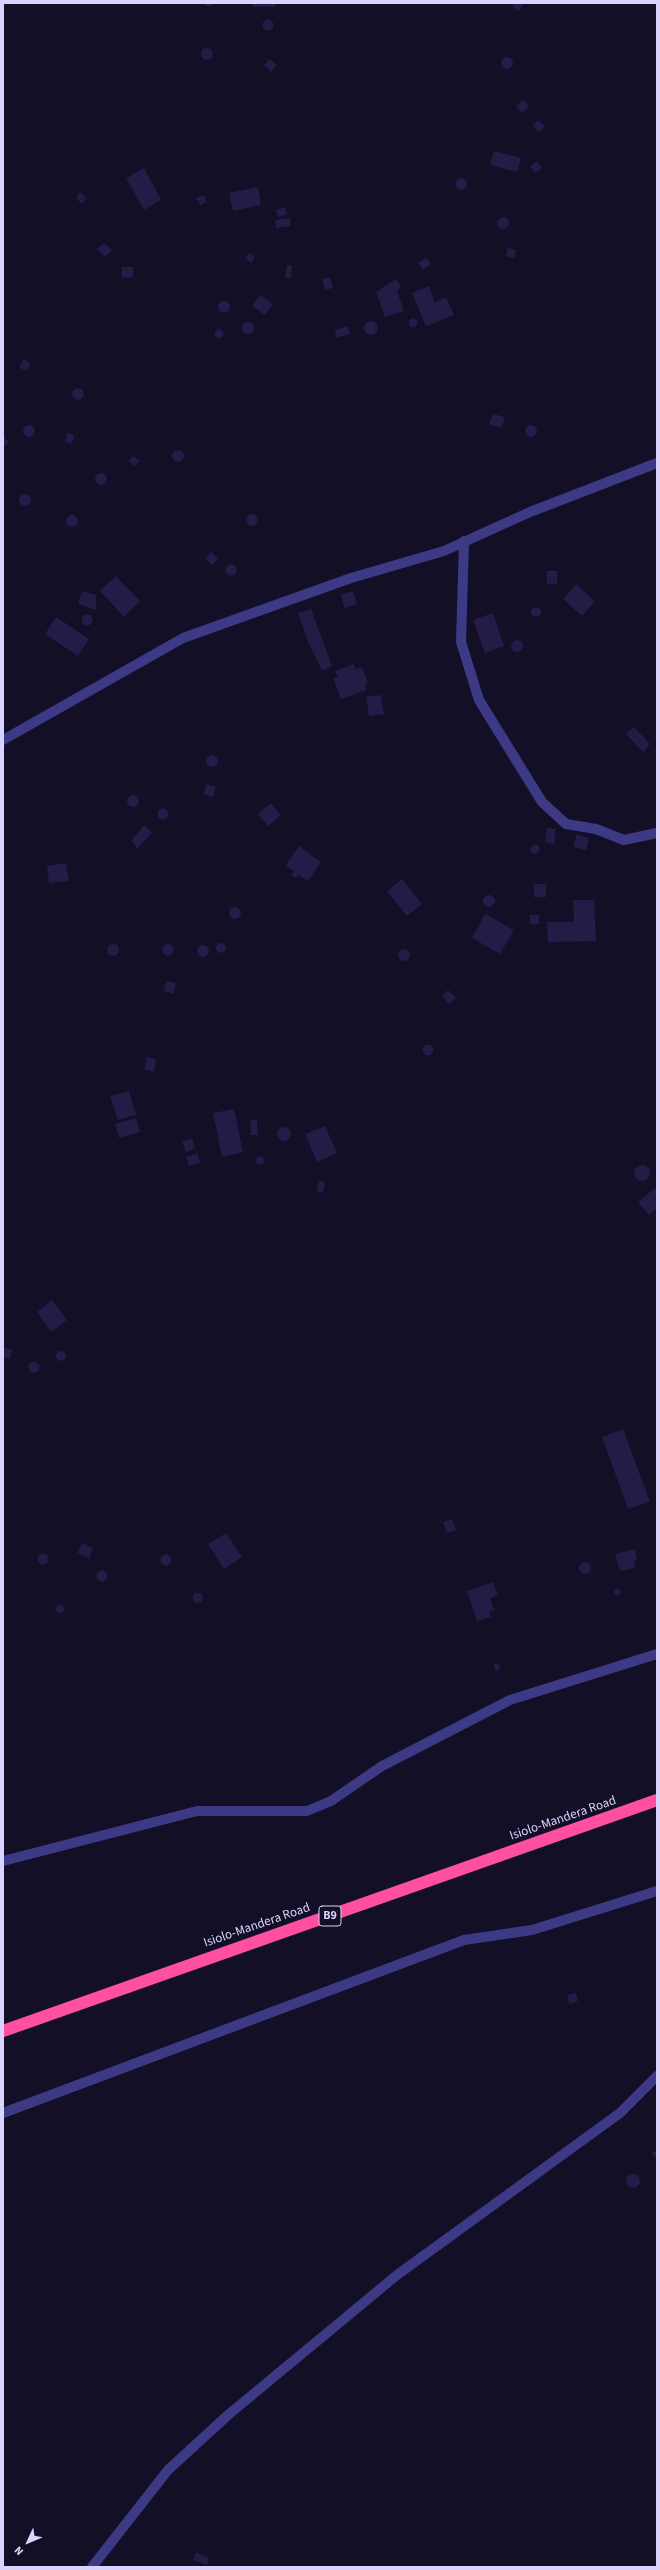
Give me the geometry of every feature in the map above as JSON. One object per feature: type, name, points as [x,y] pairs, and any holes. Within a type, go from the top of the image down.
[{"type":"highway","name":"Isiolo-Mandera Road","points":[[3,2031],[657,1800]]},
{"type":"street","points":[[3,740],[183,638],[351,578],[444,551],[530,512],[657,463]]},
{"type":"street","points":[[464,541],[461,642],[479,700],[542,802],[566,824],[596,829],[624,840],[657,833]]},
{"type":"street","points":[[3,1861],[198,1811],[307,1811],[319,1807],[382,1766],[510,1700],[657,1654]]},
{"type":"street","points":[[3,2113],[464,1940],[532,1930],[657,1891]]},
{"type":"street","points":[[92,2567],[168,2470],[228,2415],[397,2275],[620,2113],[657,2076]]},
{"type":"building","points":[[203,3],[215,3],[209,7]]},
{"type":"building","points":[[253,3],[275,3],[275,7],[253,7]]},
{"type":"building","points":[[515,3],[521,3],[523,5],[518,11],[512,6]]},
{"type":"building","points":[[266,20],[270,20],[272,21],[272,29],[266,30],[263,27],[263,23]]},
{"type":"building","points":[[205,48],[209,48],[213,54],[209,60],[205,60],[201,56],[201,52]]},
{"type":"building","points":[[507,57],[511,59],[513,63],[511,67],[507,69],[503,67],[501,63],[503,59]]},
{"type":"building","points":[[270,59],[277,65],[271,72],[264,65]]},
{"type":"building","points":[[523,100],[529,106],[522,113],[516,106]]},
{"type":"building","points":[[539,120],[545,127],[538,132],[533,125]]},
{"type":"building","points":[[494,151],[521,158],[517,172],[490,165]]},
{"type":"building","points":[[537,161],[542,168],[535,173],[530,166]]},
{"type":"building","points":[[144,168],[161,200],[144,210],[126,178]]},
{"type":"building","points":[[459,178],[463,178],[467,184],[463,190],[459,190],[455,186],[455,182]]},
{"type":"building","points":[[258,187],[261,205],[233,211],[229,193]]},
{"type":"building","points":[[80,192],[87,198],[82,204],[76,198]]},
{"type":"building","points":[[204,195],[207,202],[200,205],[196,198]]},
{"type":"building","points":[[285,207],[287,214],[278,217],[276,210]]},
{"type":"building","points":[[501,217],[505,217],[509,223],[505,229],[501,229],[497,225],[497,221]]},
{"type":"building","points":[[290,218],[291,226],[276,228],[275,220]]},
{"type":"building","points":[[104,243],[112,250],[105,257],[97,249]]},
{"type":"building","points":[[508,248],[516,250],[514,258],[506,256]]},
{"type":"building","points":[[250,253],[255,258],[251,263],[245,258]]},
{"type":"building","points":[[426,258],[431,264],[423,270],[418,263]]},
{"type":"building","points":[[287,265],[292,265],[291,278],[285,278]]},
{"type":"building","points":[[122,267],[133,267],[133,277],[122,278]]},
{"type":"building","points":[[330,277],[333,288],[325,290],[322,279]]},
{"type":"building","points":[[396,279],[401,286],[397,291],[404,311],[385,317],[376,292]]},
{"type":"building","points":[[429,286],[435,302],[446,297],[454,315],[426,326],[412,293]]},
{"type":"building","points":[[260,295],[273,304],[265,315],[252,306]]},
{"type":"building","points":[[222,301],[226,301],[230,307],[226,313],[222,313],[218,309],[218,305]]},
{"type":"building","points":[[411,319],[415,319],[417,323],[415,327],[411,327],[409,325],[409,321]]},
{"type":"building","points":[[368,321],[374,321],[378,325],[378,331],[374,335],[368,335],[364,331],[364,325]]},
{"type":"building","points":[[246,322],[250,322],[254,328],[250,334],[246,334],[242,330],[242,326]]},
{"type":"building","points":[[348,326],[350,334],[336,338],[335,330]]},
{"type":"building","points":[[219,329],[224,334],[219,339],[214,334]]},
{"type":"building","points":[[24,359],[31,364],[26,371],[19,367]]},
{"type":"building","points":[[76,388],[80,388],[84,394],[80,400],[76,400],[72,396],[72,392]]},
{"type":"building","points":[[493,414],[505,417],[501,428],[489,424]]},
{"type":"building","points":[[27,425],[31,425],[35,431],[31,437],[27,437],[23,433],[23,429]]},
{"type":"building","points":[[529,425],[533,425],[537,431],[533,437],[529,437],[525,433],[525,429]]},
{"type":"building","points":[[67,433],[74,435],[72,444],[65,442]]},
{"type":"building","points":[[4,437],[9,442],[5,446],[3,444]]},
{"type":"building","points":[[176,450],[180,450],[184,456],[180,462],[176,462],[172,458],[172,454]]},
{"type":"building","points":[[133,456],[140,461],[135,466],[128,461]]},
{"type":"building","points":[[99,473],[103,473],[107,479],[103,485],[99,485],[95,481],[95,477]]},
{"type":"building","points":[[23,494],[27,494],[31,500],[27,506],[23,506],[19,502],[19,498]]},
{"type":"building","points":[[250,514],[254,514],[258,520],[254,526],[250,526],[246,522],[246,518]]},
{"type":"building","points":[[70,515],[74,515],[78,521],[74,527],[70,527],[66,523],[66,519]]},
{"type":"building","points":[[211,552],[218,559],[212,565],[205,559]]},
{"type":"building","points":[[229,565],[233,565],[235,566],[235,574],[229,575],[226,572],[226,568]]},
{"type":"building","points":[[547,571],[557,571],[557,584],[547,584]]},
{"type":"building","points":[[116,576],[140,601],[124,617],[100,591]]},
{"type":"building","points":[[576,584],[595,601],[582,616],[563,599]]},
{"type":"building","points":[[82,591],[96,595],[96,610],[78,604]]},
{"type":"building","points":[[353,591],[357,604],[344,608],[341,594]]},
{"type":"building","points":[[536,607],[541,612],[536,617],[531,612]]},
{"type":"building","points":[[311,609],[332,666],[322,671],[308,642],[298,613]]},
{"type":"building","points":[[493,613],[504,646],[485,653],[473,620]]},
{"type":"building","points":[[87,614],[91,616],[93,620],[91,624],[87,626],[83,624],[81,620],[83,616]]},
{"type":"building","points":[[56,617],[89,639],[78,656],[45,634]]},
{"type":"building","points":[[515,640],[519,640],[523,646],[519,652],[515,652],[511,648],[511,644]]},
{"type":"building","points":[[354,664],[355,669],[362,667],[368,683],[365,684],[367,690],[341,699],[333,678],[338,677],[335,671]]},
{"type":"building","points":[[381,695],[384,714],[369,716],[366,697]]},
{"type":"building","points":[[634,727],[650,744],[643,752],[626,734]]},
{"type":"building","points":[[210,755],[214,755],[218,761],[214,767],[210,767],[206,763],[206,759]]},
{"type":"building","points":[[206,784],[216,787],[213,797],[204,794]]},
{"type":"building","points":[[131,795],[135,795],[139,801],[135,807],[131,807],[127,803],[127,799]]},
{"type":"building","points":[[271,803],[281,815],[268,826],[258,814]]},
{"type":"building","points":[[163,808],[167,810],[169,814],[167,818],[163,820],[159,818],[157,814],[159,810]]},
{"type":"building","points":[[144,825],[152,833],[137,849],[132,840]]},
{"type":"building","points":[[547,828],[556,829],[554,844],[545,842]]},
{"type":"building","points":[[577,834],[589,838],[586,850],[573,847]]},
{"type":"building","points":[[533,845],[537,845],[539,849],[537,853],[533,853],[531,851],[531,847]]},
{"type":"building","points":[[299,846],[321,862],[308,881],[298,875],[296,878],[291,875],[294,871],[285,866]]},
{"type":"building","points":[[66,863],[69,881],[49,883],[47,866]]},
{"type":"building","points":[[402,879],[422,904],[407,916],[387,891]]},
{"type":"building","points":[[534,884],[546,884],[546,897],[534,897]]},
{"type":"building","points":[[487,895],[491,895],[495,901],[491,907],[487,907],[483,903],[483,899]]},
{"type":"building","points":[[573,900],[594,900],[596,941],[548,942],[547,922],[574,922]]},
{"type":"building","points":[[233,907],[237,907],[241,913],[237,919],[233,919],[229,915],[229,911]]},
{"type":"building","points":[[485,914],[514,930],[500,954],[472,938]]},
{"type":"building","points":[[530,915],[539,915],[539,924],[530,924]]},
{"type":"building","points":[[219,943],[223,943],[225,944],[225,952],[219,953],[216,950],[216,946]]},
{"type":"building","points":[[111,944],[115,944],[119,950],[115,956],[111,956],[107,952],[107,948]]},
{"type":"building","points":[[166,944],[170,944],[174,950],[170,956],[166,956],[162,952],[162,948]]},
{"type":"building","points":[[201,945],[205,945],[209,951],[205,957],[201,957],[197,953],[197,949]]},
{"type":"building","points":[[402,949],[406,949],[410,955],[406,961],[402,961],[398,957],[398,953]]},
{"type":"building","points":[[166,981],[176,983],[174,994],[164,991]]},
{"type":"building","points":[[448,990],[456,998],[449,1004],[442,996]]},
{"type":"building","points":[[428,1044],[432,1046],[434,1050],[432,1054],[428,1056],[424,1054],[422,1050],[424,1046]]},
{"type":"building","points":[[147,1057],[156,1060],[154,1072],[144,1069]]},
{"type":"building","points":[[129,1091],[136,1115],[118,1120],[110,1096]]},
{"type":"building","points":[[234,1109],[243,1152],[222,1157],[213,1113]]},
{"type":"building","points":[[136,1118],[140,1132],[119,1138],[115,1124]]},
{"type":"building","points":[[250,1120],[257,1120],[258,1135],[251,1135]]},
{"type":"building","points":[[325,1126],[337,1153],[317,1162],[305,1134]]},
{"type":"building","points":[[281,1127],[287,1127],[291,1131],[291,1137],[287,1141],[281,1141],[277,1137],[277,1131]]},
{"type":"building","points":[[192,1138],[195,1148],[186,1152],[182,1142]]},
{"type":"building","points":[[197,1153],[200,1163],[189,1166],[186,1157]]},
{"type":"building","points":[[262,1156],[265,1163],[257,1165],[255,1158]]},
{"type":"building","points":[[642,1165],[649,1170],[650,1173],[645,1180],[642,1181],[635,1176],[634,1173],[639,1166]]},
{"type":"building","points":[[319,1180],[325,1182],[323,1193],[317,1192]]},
{"type":"building","points":[[655,1188],[657,1190],[657,1208],[649,1215],[638,1202]]},
{"type":"building","points":[[52,1300],[67,1320],[51,1332],[37,1312]]},
{"type":"building","points":[[4,1347],[12,1350],[10,1359],[3,1357]]},
{"type":"building","points":[[59,1351],[63,1351],[65,1352],[65,1360],[59,1361],[56,1358],[56,1354]]},
{"type":"building","points":[[34,1361],[38,1363],[40,1367],[38,1371],[34,1373],[30,1371],[28,1367],[30,1363]]},
{"type":"building","points":[[623,1429],[650,1502],[628,1509],[602,1437]]},
{"type":"building","points":[[452,1519],[456,1530],[447,1533],[443,1522]]},
{"type":"building","points":[[226,1533],[242,1557],[224,1569],[208,1544]]},
{"type":"building","points":[[82,1543],[93,1548],[89,1558],[78,1553]]},
{"type":"building","points":[[635,1549],[637,1560],[634,1561],[635,1568],[620,1571],[615,1554]]},
{"type":"building","points":[[43,1553],[47,1555],[49,1559],[47,1563],[43,1565],[39,1563],[37,1559],[39,1555]]},
{"type":"building","points":[[166,1554],[170,1556],[172,1560],[170,1564],[166,1566],[162,1564],[160,1560],[162,1556]]},
{"type":"building","points":[[587,1562],[590,1563],[590,1573],[583,1574],[580,1573],[579,1566],[580,1563]]},
{"type":"building","points":[[102,1570],[106,1572],[108,1576],[106,1580],[102,1582],[98,1580],[96,1576],[98,1572]]},
{"type":"building","points":[[493,1582],[498,1595],[490,1598],[494,1610],[489,1612],[491,1617],[477,1621],[467,1591]]},
{"type":"building","points":[[617,1588],[620,1589],[620,1595],[617,1596],[614,1595],[613,1592],[614,1589]]},
{"type":"building","points":[[196,1593],[200,1593],[202,1594],[202,1602],[196,1603],[193,1600],[193,1596]]},
{"type":"building","points":[[60,1605],[63,1606],[63,1612],[60,1613],[57,1612],[56,1609],[57,1606]]},
{"type":"building","points":[[498,1663],[501,1669],[496,1671],[493,1665]]},
{"type":"building","points":[[576,1993],[578,2001],[569,2004],[567,1995]]},
{"type":"building","points":[[657,2149],[657,2159],[652,2154]]},
{"type":"building","points":[[633,2174],[638,2176],[640,2181],[638,2186],[633,2188],[628,2186],[626,2181],[628,2176]]},
{"type":"building","points":[[196,2552],[209,2558],[207,2565],[193,2560]]}]
